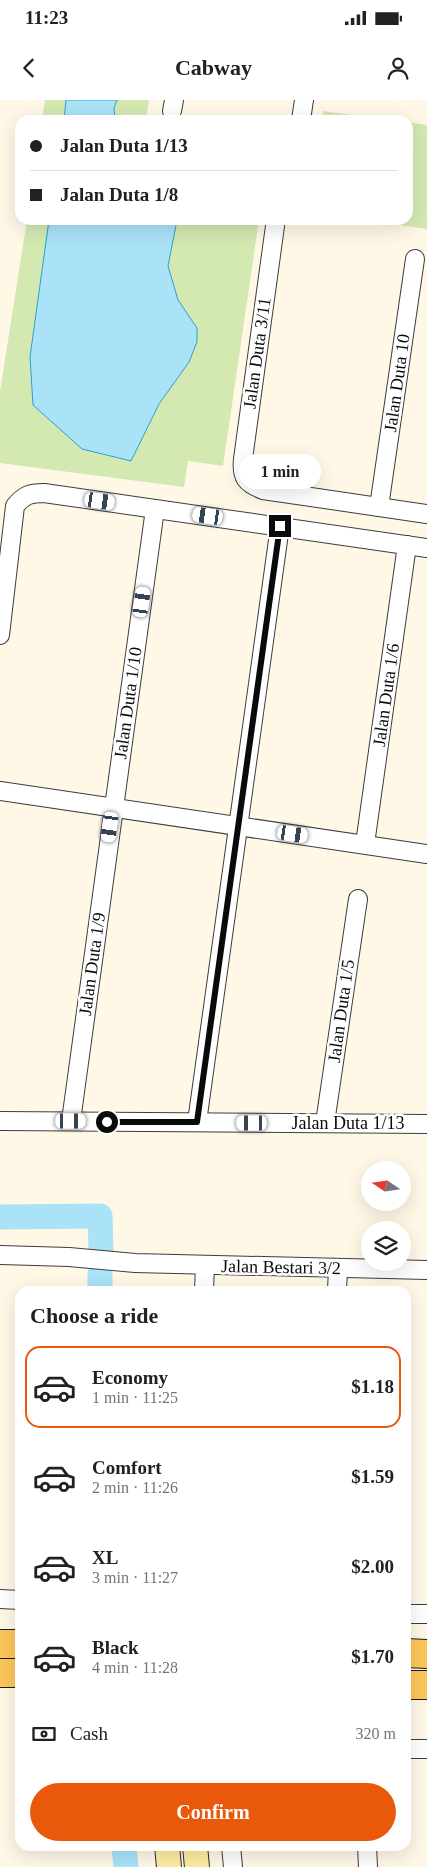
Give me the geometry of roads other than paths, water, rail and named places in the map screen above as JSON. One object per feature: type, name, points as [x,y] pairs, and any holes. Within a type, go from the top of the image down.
[{"type":"main road","points":[[411,1653],[427,1654]]},
{"type":"main road","points":[[0,1673],[15,1674]]},
{"type":"main road","points":[[411,1685],[427,1685]]},
{"type":"main road","points":[[167,1851],[169,1867]]},
{"type":"main road","points":[[195,1851],[197,1867]]},
{"type":"street","points":[[302,115],[304,100]]},
{"type":"street","name":"Jalan Duta 3/11","points":[[274,226],[243,459],[242,470],[245,479],[252,486],[263,490],[379,507]]},
{"type":"street","name":"Jalan Duta 10","points":[[379,507],[414,258]]},
{"type":"street","points":[[0,634],[15,506],[22,497],[33,492],[427,548]]},
{"type":"street","points":[[379,507],[427,514]]},
{"type":"street","name":"Jalan Duta 1/10","points":[[113,808],[155,509]]},
{"type":"street","points":[[197,1122],[280,526]]},
{"type":"street","name":"Jalan Duta 1/6","points":[[365,844],[407,545]]},
{"type":"street","points":[[0,791],[427,854]]},
{"type":"street","name":"Jalan Duta 1/9","points":[[71,1121],[113,808]]},
{"type":"street","name":"Jalan Duta 1/5","points":[[325,1123],[358,899]]},
{"type":"street","name":"Jalan Duta 1/13","points":[[0,1121],[427,1124]]},
{"type":"street","name":"Jalan Bestari 3/2","points":[[0,1255],[69,1257],[135,1263],[427,1270]]},
{"type":"street","points":[[204,1286],[205,1265]]},
{"type":"street","points":[[337,1286],[338,1268]]},
{"type":"street","points":[[0,1598],[15,1600]]},
{"type":"street","points":[[411,1614],[427,1614]]},
{"type":"street","points":[[411,1749],[427,1750]]},
{"type":"street","points":[[231,1851],[233,1867]]},
{"type":"street","points":[[367,1851],[368,1867]]},
{"type":"water","points":[[66,100],[117,100],[114,108],[115,115],[64,115]]},
{"type":"water","points":[[48,225],[176,225],[168,266],[178,300],[197,328],[197,342],[189,362],[159,404],[131,461],[82,449],[33,405],[30,357]]},
{"type":"waterway","points":[[0,1217],[100,1216],[101,1251]]},
{"type":"waterway","points":[[100,1274],[100,1286]]},
{"type":"waterway","points":[[124,1851],[126,1867]]}]
